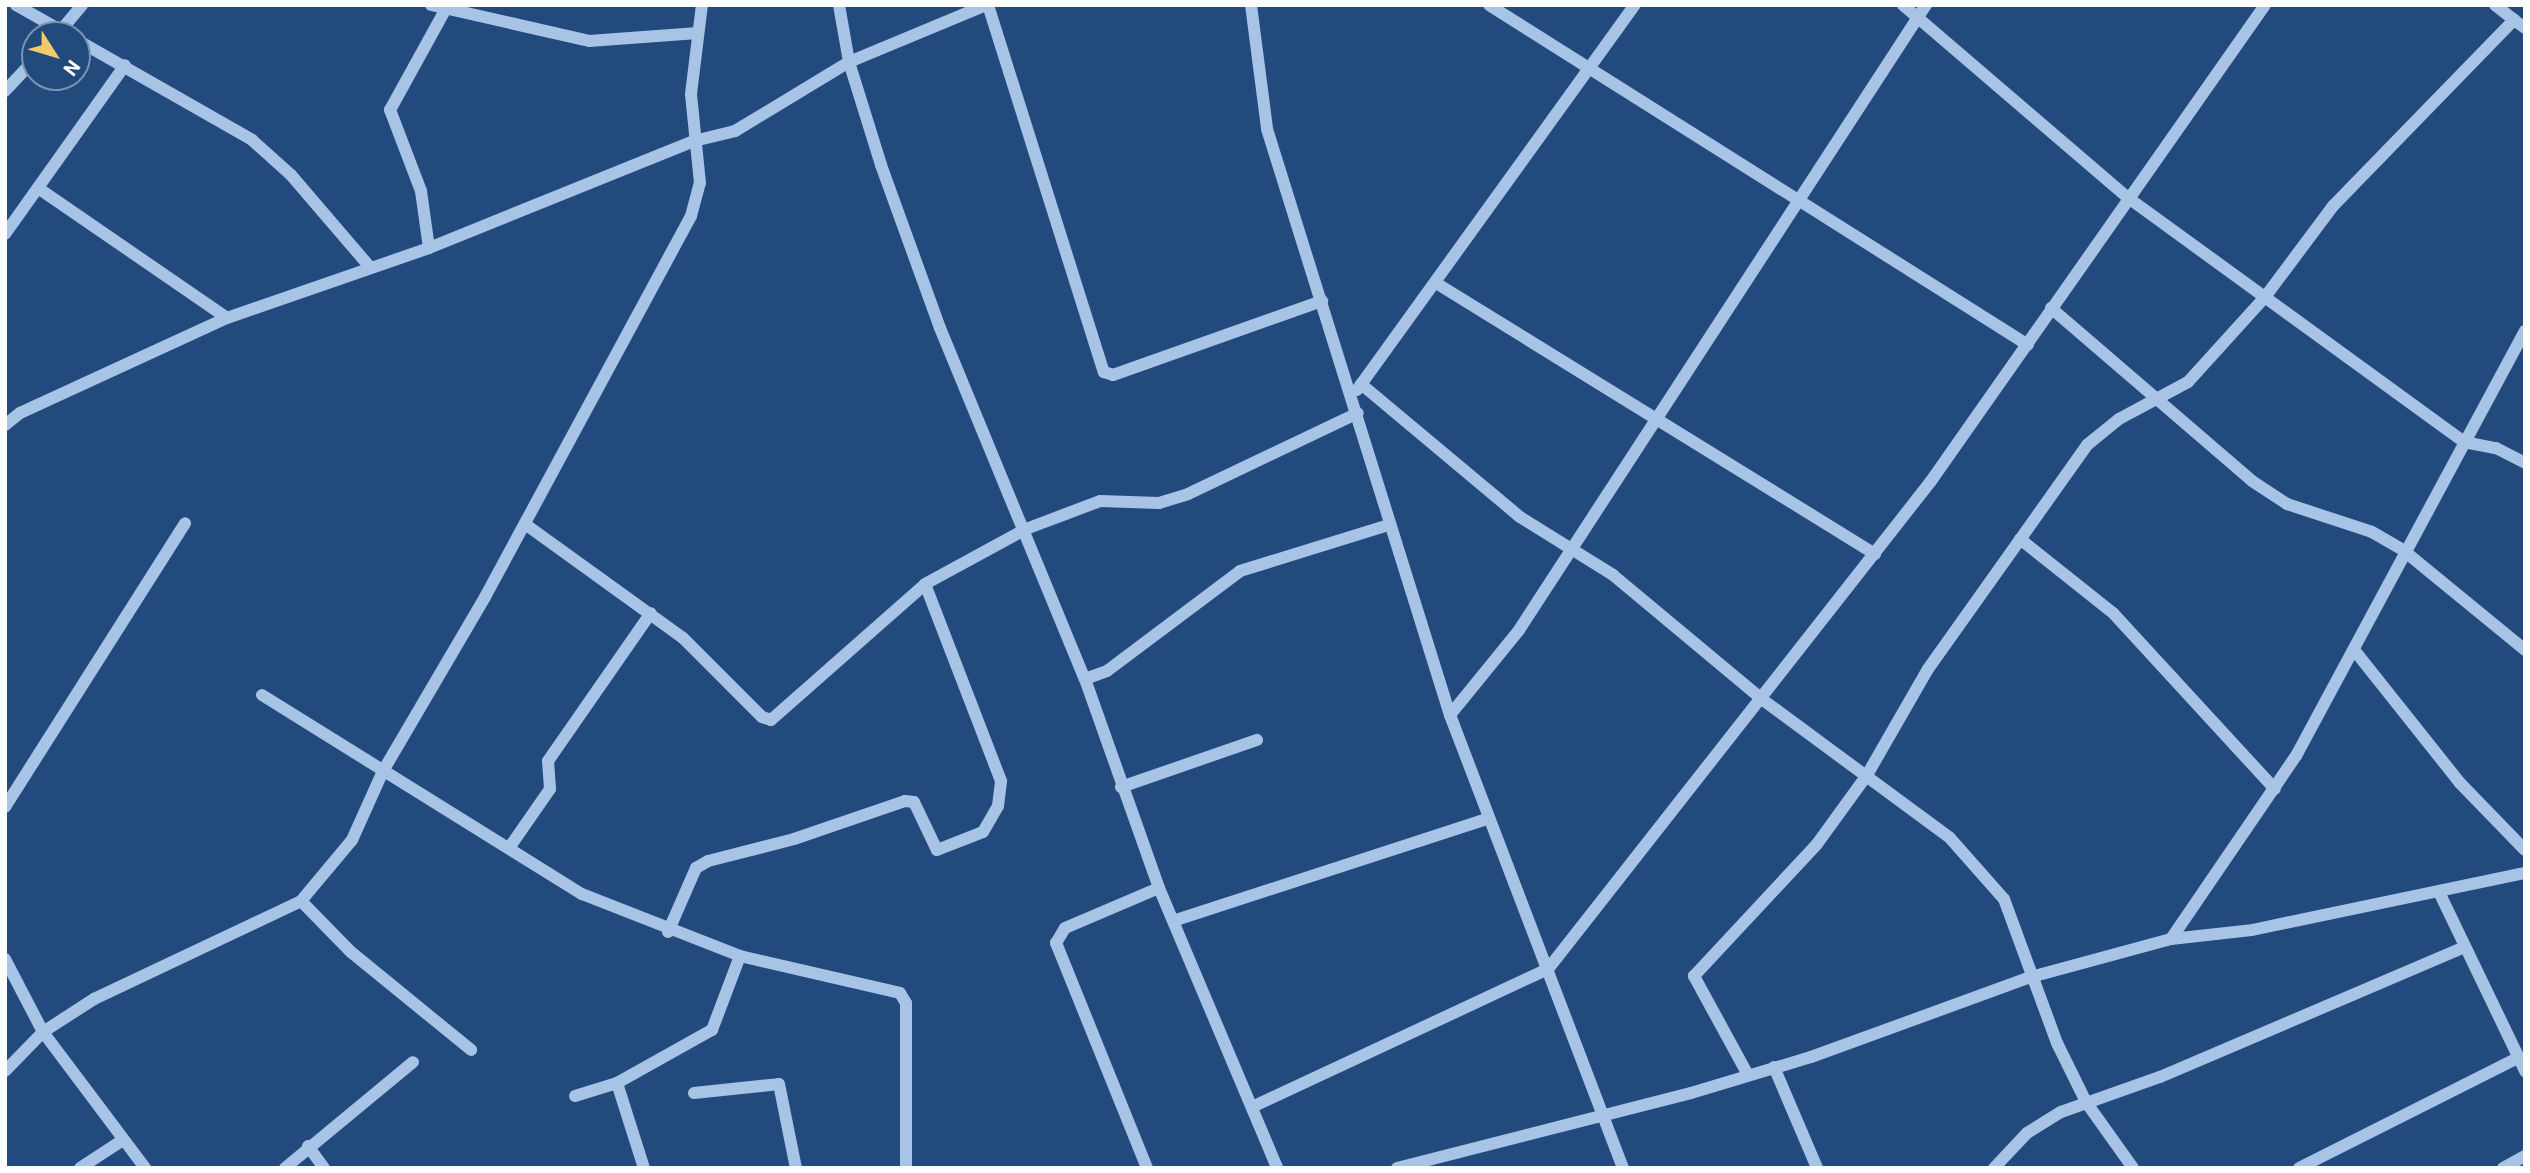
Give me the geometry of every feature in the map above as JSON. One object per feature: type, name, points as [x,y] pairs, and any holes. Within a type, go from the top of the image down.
[{"type":"street","points":[[16,5],[41,21]]},
{"type":"street","points":[[71,21],[82,5]]},
{"type":"street","points":[[431,5],[589,41],[698,33]]},
{"type":"street","points":[[5,1071],[43,1032],[106,993],[301,901],[352,840],[383,771],[525,524],[691,216],[700,183],[691,94],[702,5]]},
{"type":"street","points":[[839,5],[849,62],[935,316],[1026,529],[1084,679],[1159,888],[1175,920],[1277,1168]]},
{"type":"street","points":[[5,425],[20,413],[226,318],[369,266],[429,248],[694,141],[735,131],[770,114],[849,62],[987,5],[1104,372],[1113,375],[1322,301]]},
{"type":"street","points":[[1251,5],[1267,129],[1358,413],[1450,715],[1486,819],[1548,969],[1623,1168]]},
{"type":"street","points":[[1489,5],[1592,66],[2028,345]]},
{"type":"street","points":[[1352,396],[1635,5]]},
{"type":"street","points":[[1903,5],[2127,197],[2463,442],[2496,448],[2525,463]]},
{"type":"street","points":[[1450,715],[1488,674],[1654,415],[1801,202],[1926,5]]},
{"type":"street","points":[[1252,1107],[1548,969],[1763,700],[1875,554],[2028,345],[2127,197],[2264,5]]},
{"type":"street","points":[[1748,1075],[1694,976],[1816,844],[1867,775],[1928,669],[2087,444],[2119,419],[2189,382],[2265,297],[2333,206],[2519,24],[2495,5]]},
{"type":"street","points":[[429,248],[421,191],[390,110],[447,8]]},
{"type":"street","points":[[91,47],[252,140],[291,175],[369,266]]},
{"type":"street","points":[[5,234],[125,65]]},
{"type":"street","points":[[5,90],[21,73]]},
{"type":"street","points":[[38,188],[226,318]]},
{"type":"street","points":[[1436,283],[1654,415],[1875,554]]},
{"type":"street","points":[[2051,308],[2155,402],[2287,504],[2372,532],[2403,550],[2525,650]]},
{"type":"street","points":[[2171,939],[2276,789],[2355,650],[2403,550],[2525,331]]},
{"type":"street","points":[[1361,384],[1520,517],[1571,547],[1686,631],[1763,700],[1950,838],[1984,873],[2022,938],[2031,977],[2086,1102],[2133,1168]]},
{"type":"street","points":[[525,524],[651,613],[722,673],[762,717],[771,720],[925,584],[1026,529],[1100,501],[1159,503],[1188,494],[1358,413]]},
{"type":"street","points":[[5,807],[186,523]]},
{"type":"street","points":[[1084,679],[1107,671],[1240,571],[1390,525]]},
{"type":"street","points":[[2020,539],[2113,613],[2276,789]]},
{"type":"street","points":[[668,932],[696,868],[708,861],[794,839],[905,801],[914,802],[937,850],[983,832],[998,806],[1001,781],[925,584]]},
{"type":"street","points":[[509,848],[550,789],[548,761],[651,613]]},
{"type":"street","points":[[2355,650],[2460,783],[2525,850]]},
{"type":"street","points":[[262,695],[582,894],[668,932],[740,956],[900,993],[906,1003],[906,1168]]},
{"type":"street","points":[[1121,786],[1257,740]]},
{"type":"street","points":[[1175,920],[1486,819]]},
{"type":"street","points":[[1397,1168],[1604,1116],[1748,1075],[2031,977],[2171,939],[2252,930],[2525,873]]},
{"type":"street","points":[[1147,1168],[1056,943],[1065,928],[1159,888]]},
{"type":"street","points":[[2439,892],[2462,948],[2525,1071]]},
{"type":"street","points":[[301,901],[351,953],[471,1050]]},
{"type":"street","points":[[1994,1168],[2027,1133],[2086,1102],[2160,1077],[2462,948]]},
{"type":"street","points":[[575,1096],[617,1083],[712,1030],[740,956]]},
{"type":"street","points":[[5,959],[43,1032],[145,1168]]},
{"type":"street","points":[[2299,1168],[2518,1058]]},
{"type":"street","points":[[285,1168],[308,1146],[413,1062]]},
{"type":"street","points":[[1774,1067],[1817,1168]]},
{"type":"street","points":[[617,1083],[643,1168]]},
{"type":"street","points":[[694,1093],[779,1084],[796,1168]]},
{"type":"street","points":[[80,1168],[123,1140]]},
{"type":"street","points":[[308,1146],[324,1168]]},
{"type":"street","points":[[2503,1168],[2525,1156]]}]
